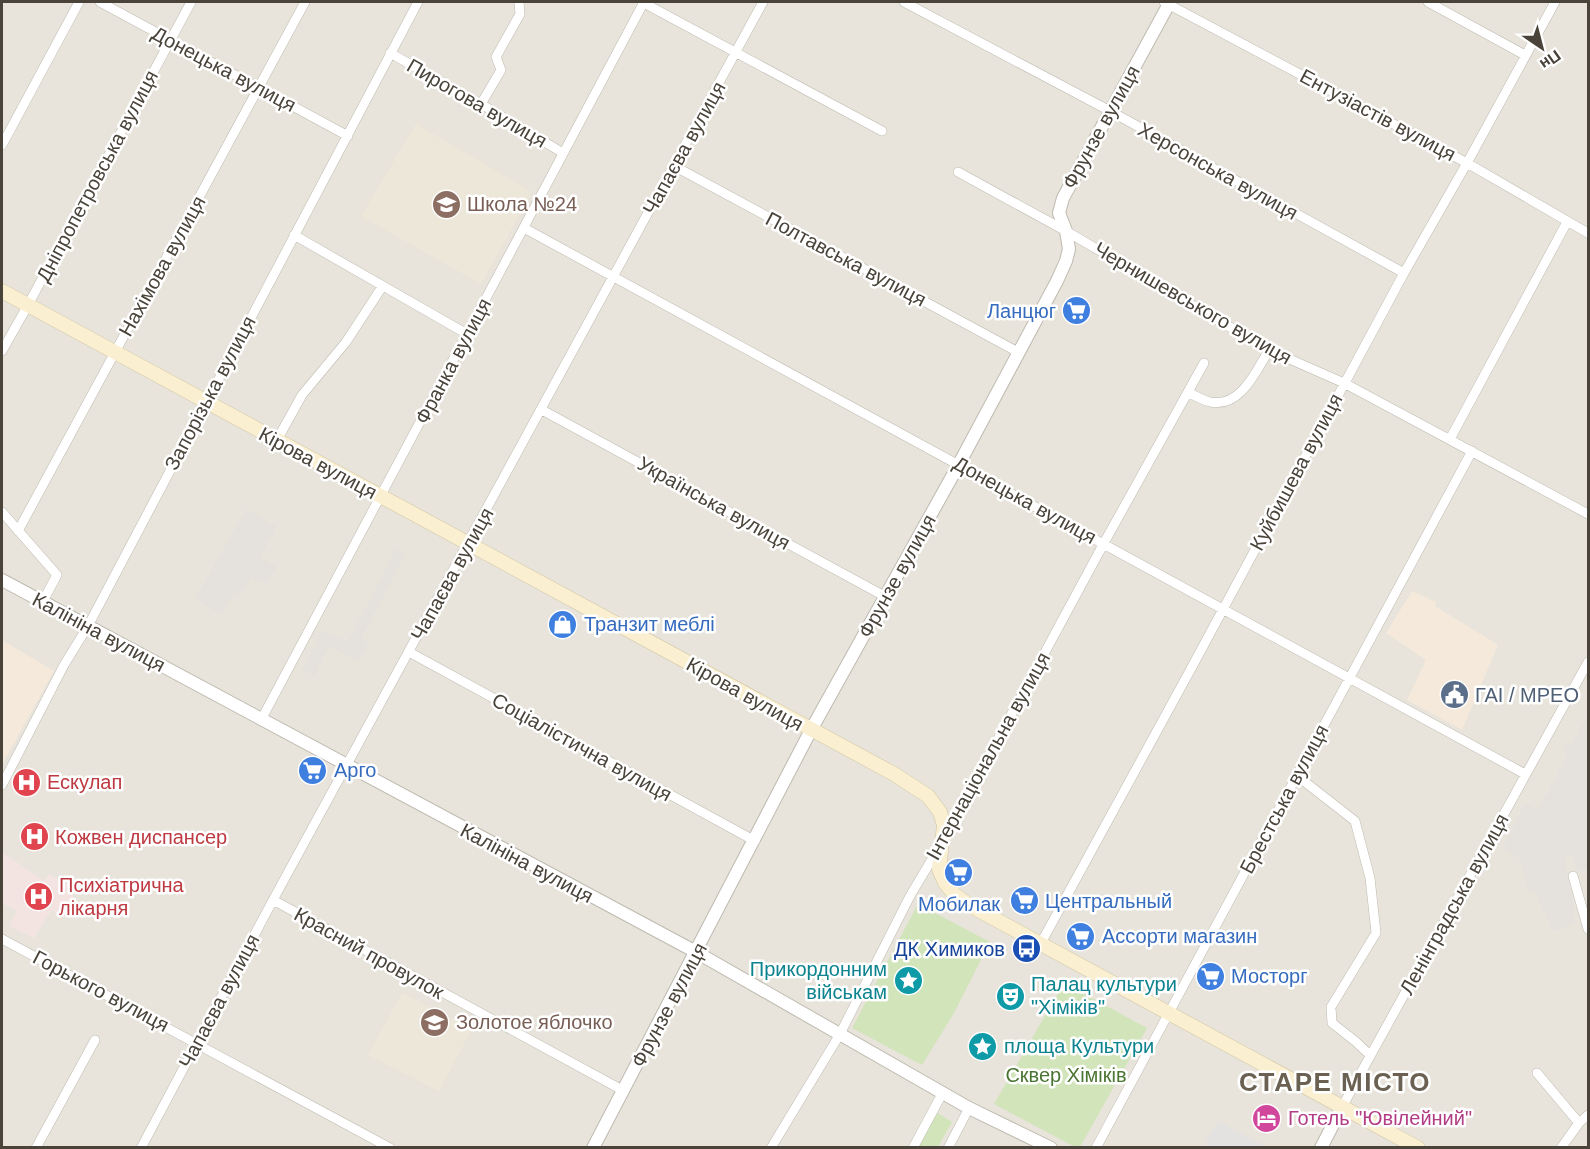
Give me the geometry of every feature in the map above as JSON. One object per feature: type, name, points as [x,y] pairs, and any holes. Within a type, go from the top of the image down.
[{"type":"main road","name":"Кірова вулиця","points":[[2,291],[114,354],[469,543],[894,774],[928,796],[940,812],[944,825],[939,869],[945,883],[955,895],[969,905],[1418,1148]]},
{"type":"street","points":[[2,145],[79,2]]},
{"type":"street","name":"Донецька вулиця","points":[[100,2],[348,136]]},
{"type":"street","name":"Дніпропетровська вулиця","points":[[2,351],[191,2]]},
{"type":"street","name":"Нахімова вулиця","points":[[18,531],[305,2]]},
{"type":"street","name":"Запорізька вулиця","points":[[2,784],[418,2]]},
{"type":"street","points":[[481,104],[501,70],[496,57],[520,14],[519,2]]},
{"type":"street","points":[[644,2],[882,131]]},
{"type":"street","name":"Франка вулиця","points":[[261,720],[644,2]]},
{"type":"street","name":"Чапаєва вулиця","points":[[141,1148],[273,900],[763,2]]},
{"type":"street","name":"Херсонська вулиця","points":[[904,2],[1110,111],[1404,273]]},
{"type":"street","name":"Фрунзе вулиця","points":[[593,1148],[812,730],[959,464],[1066,261],[1069,249],[1066,231],[1059,213],[1063,198],[1167,2]]},
{"type":"street","name":"Ентузіастів вулиця","points":[[1167,2],[1467,163],[1588,234]]},
{"type":"street","points":[[1428,2],[1525,55]]},
{"type":"street","name":"Куйбишева вулиця","points":[[1041,943],[1404,273],[1555,2]]},
{"type":"street","name":"Пирогова вулиця","points":[[390,53],[563,153]]},
{"type":"street","name":"Полтавська вулиця","points":[[674,166],[1018,352]]},
{"type":"street","name":"Чернишевського вулиця","points":[[958,172],[1066,231],[1269,350],[1344,383],[1588,514]]},
{"type":"street","points":[[1450,439],[1567,222]]},
{"type":"street","name":"Донецька вулиця","points":[[524,228],[1525,774]]},
{"type":"street","points":[[294,235],[467,334]]},
{"type":"street","points":[[277,440],[302,395],[346,342],[382,287]]},
{"type":"street","points":[[1188,392],[1212,402],[1222,402],[1232,398],[1251,380],[1269,350]]},
{"type":"street","name":"Інтернаціональна вулиця","points":[[771,1148],[840,1034],[910,896],[943,842],[1204,363]]},
{"type":"street","name":"Українська вулиця","points":[[542,410],[886,597]]},
{"type":"street","name":"Брестська вулиця","points":[[1096,1148],[1472,451]]},
{"type":"street","points":[[2,512],[57,575],[43,602]]},
{"type":"street","name":"Калініна вулиця","points":[[2,580],[696,952],[942,1094],[1051,1148]]},
{"type":"street","name":"Соціалістична вулиця","points":[[409,652],[755,841]]},
{"type":"street","name":"Ленінградська вулиця","points":[[1321,1148],[1370,1055],[1588,662]]},
{"type":"street","points":[[1296,775],[1355,821],[1367,867],[1376,933],[1331,1007],[1332,1023],[1370,1055]]},
{"type":"street","points":[[1573,876],[1588,929]]},
{"type":"street","name":"Красний провулок","points":[[273,900],[624,1091]]},
{"type":"street","name":"Горького вулиця","points":[[2,939],[390,1148]]},
{"type":"street","points":[[36,1148],[95,1040]]},
{"type":"street","points":[[1537,1073],[1579,1123]]},
{"type":"street","points":[[913,1148],[942,1094]]},
{"type":"street","points":[[948,1148],[969,1108]]},
{"type":"street","points":[[1561,1148],[1579,1123],[1588,1115]]},
{"type":"shaded area","points":[[2,2],[1588,2],[1588,1147],[2,1147]]},
{"type":"shaded area","name":"Школа №24","points":[[416,124],[532,192],[481,284],[361,216]]},
{"type":"shaded area","points":[[246,509],[277,527],[260,557],[277,567],[266,585],[251,577],[241,595],[235,592],[222,615],[195,599]]},
{"type":"shaded area","points":[[396,549],[405,554],[361,639],[369,644],[359,662],[329,647],[314,676],[302,670],[323,630],[348,642]]},
{"type":"shaded area","points":[[1412,591],[1436,602],[1435,606],[1498,645],[1462,730],[1407,700],[1426,660],[1386,633]]},
{"type":"shaded area","points":[[2,640],[54,671],[2,765]]},
{"type":"shaded area","points":[[1588,714],[1588,868],[1577,872],[1572,855],[1564,857],[1574,904],[1574,924],[1553,931],[1534,891],[1529,891],[1519,858],[1503,848],[1525,803],[1538,810],[1568,754],[1562,750],[1565,744],[1570,747]]},
{"type":"shaded area","name":"Психіатрична лікарня","points":[[2,852],[44,881],[49,874],[77,889],[63,915],[51,911],[34,938],[9,926],[17,911],[2,903]]},
{"type":"shaded area","points":[[402,993],[472,1029],[439,1091],[368,1055]]},
{"type":"shaded area","points":[[1218,1121],[1264,1145],[1263,1148],[1209,1147],[1205,1144]]},
{"type":"green space","points":[[918,904],[990,942],[954,1013],[922,1065],[852,1028]]},
{"type":"green space","name":"Сквер Хіміків","points":[[1064,983],[1147,1028],[1080,1147],[1075,1147],[994,1104]]},
{"type":"green space","points":[[936,1112],[952,1122],[938,1147],[917,1148]]},
{"type":"place","name":"Школа №24","points":[[446,204]]},
{"type":"place","name":"Ланцюг","points":[[1077,311]]},
{"type":"place","name":"Транзит меблі","points":[[563,624]]},
{"type":"place","name":"ГАІ / МРЕО","points":[[1454,695]]},
{"type":"place","name":"Арго","points":[[313,770]]},
{"type":"place","name":"Ескулап","points":[[26,782]]},
{"type":"place","name":"Кожвен диспансер","points":[[34,837]]},
{"type":"place","name":"Мобилак","points":[[959,873]]},
{"type":"place","name":"Психіатрична лікарня","points":[[38,896]]},
{"type":"place","name":"Центральный","points":[[1024,901]]},
{"type":"place","name":"Ассорти магазин","points":[[1081,936]]},
{"type":"place","name":"ДК Химиков","points":[[1026,949]]},
{"type":"place","name":"Мосторг","points":[[1210,976]]},
{"type":"place","name":"Прикордонним військам","points":[[908,980]]},
{"type":"place","name":"Палац культури \"Хіміків\"","points":[[1010,996]]},
{"type":"place","name":"Золотое яблочко","points":[[435,1022]]},
{"type":"place","name":"площа Культури","points":[[983,1046]]},
{"type":"place","name":"Готель \"Ювілейний\"","points":[[1267,1118]]},
{"type":"district","name":"СТАРЕ МІСТО","points":[[1335,1082]]}]
